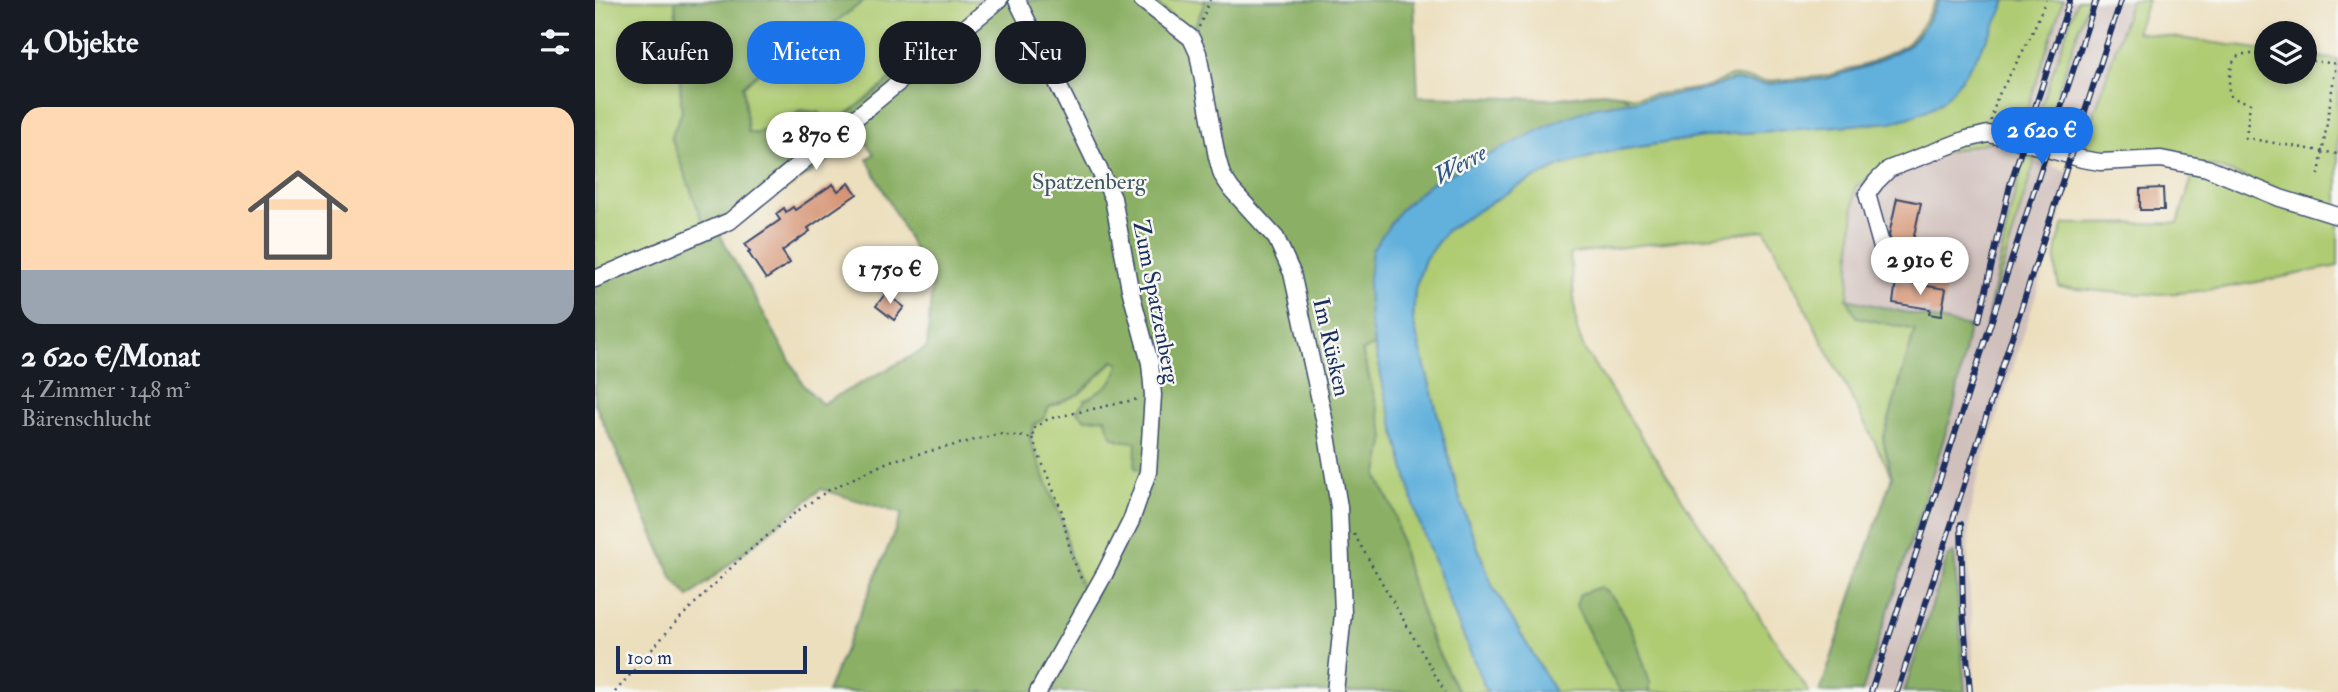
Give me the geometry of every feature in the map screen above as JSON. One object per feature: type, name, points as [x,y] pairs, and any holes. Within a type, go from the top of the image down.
[{"type":"street","points":[[595,279],[730,221],[999,0]]},
{"type":"street","name":"Zum Spatzenberg","points":[[1017,0],[1113,198],[1130,289],[1150,363],[1153,395],[1148,472],[1131,521],[1038,692]]},
{"type":"street","points":[[1142,0],[1191,38]]},
{"type":"street","name":"Im Rüsken","points":[[1191,38],[1198,53],[1222,174],[1232,190],[1276,239],[1292,273],[1325,422],[1339,506],[1343,614],[1335,692]]},
{"type":"street","points":[[1884,255],[1867,194],[1876,182],[1889,169],[1967,139],[1988,134],[2100,162],[2161,159],[2207,168],[2280,198],[2338,216]]},
{"type":"path","points":[[1191,38],[1201,26],[1210,0]]},
{"type":"path","points":[[1988,134],[1997,98],[2029,40],[2046,0]]},
{"type":"path","points":[[2254,54],[2237,55],[2231,62],[2229,92],[2232,98],[2250,103],[2246,138],[2338,154]]},
{"type":"path","points":[[2317,62],[2337,64],[2319,175]]},
{"type":"path","points":[[1090,599],[1071,554],[1061,509],[1032,438],[1035,428],[1048,419],[1153,395]]},
{"type":"path","points":[[615,692],[674,624],[744,555],[796,512],[829,490],[890,461],[999,434],[1032,438]]},
{"type":"path","points":[[1352,530],[1445,692]]},
{"type":"shaded area","points":[[2063,0],[2077,0],[2033,130],[2022,126]]},
{"type":"shaded area","points":[[2088,0],[2131,0],[2084,147],[2043,137]]},
{"type":"shaded area","points":[[1981,128],[2014,149],[2026,153],[2011,208],[1991,306],[2035,161],[2075,173],[1976,483],[1970,516],[1968,555],[1975,692],[1965,692],[1954,553],[1948,556],[1904,692],[1862,692],[1954,407],[1969,328],[1847,299],[1855,187],[1886,166]]},
{"type":"green space","points":[[595,0],[675,0],[676,21],[616,21],[616,84],[680,84],[682,112],[671,137],[705,228],[595,283]]},
{"type":"green space","name":"Spatzenberg","points":[[675,0],[865,0],[836,21],[747,21],[747,82],[743,86],[748,132],[756,134],[773,125],[783,126],[800,110],[820,113],[826,131],[885,84],[981,84],[981,21],[965,21],[991,0],[1152,0],[1186,28],[1194,27],[1206,0],[1414,0],[1418,96],[1554,99],[1603,92],[1624,95],[1630,102],[1595,107],[1368,288],[1374,346],[1362,351],[1385,437],[1377,477],[1393,509],[1407,568],[1430,636],[1458,692],[827,692],[902,514],[821,489],[689,597],[673,579],[595,404],[595,283],[705,228],[671,137],[682,112],[680,84],[733,84],[733,21],[676,21]],"holes":[[[862,137],[874,154],[867,159],[932,284],[927,348],[822,404],[804,386],[720,235]],[[1113,361],[1119,363],[1113,380],[1088,398],[1077,411],[1085,419],[1106,418],[1109,431],[1115,438],[1136,442],[1135,468],[1151,472],[1089,607],[1069,553],[1064,527],[1030,440],[1034,425],[1044,418],[1049,407],[1079,394]]]},
{"type":"green space","points":[[865,0],[991,0],[965,21],[879,21],[879,84],[885,84],[826,131],[773,125],[756,134],[748,132],[743,87],[747,83],[865,84],[865,21],[837,21]]},
{"type":"green space","points":[[1152,0],[1206,0],[1194,28],[1186,28]]},
{"type":"green space","points":[[1936,0],[1939,0],[1923,29],[1908,46],[1868,66],[1825,79],[1765,84],[1732,80],[1709,89],[1630,102],[1624,95],[1636,97],[1708,87],[1731,76],[1765,81],[1826,76],[1867,64],[1906,45],[1920,28]]},
{"type":"green space","points":[[2006,0],[2063,0],[2019,135],[1886,166],[1855,187],[1848,299],[1858,317],[1915,329],[1883,440],[1892,476],[1765,230],[1570,255],[1577,330],[1584,349],[1809,692],[1650,692],[1650,682],[1595,643],[1621,692],[1555,692],[1493,587],[1461,503],[1413,321],[1415,288],[1425,259],[1447,230],[1518,186],[1560,166],[1612,151],[1717,135],[1892,122],[1915,116],[1975,59]]},
{"type":"green space","points":[[2077,0],[2088,0],[2041,143],[2030,139]]},
{"type":"green space","points":[[2131,0],[2148,0],[2136,32],[2254,48],[2254,84],[2317,84],[2317,57],[2338,60],[2338,210],[2212,166],[2082,153]]},
{"type":"green space","points":[[2026,151],[2037,154],[1988,316],[2011,208]]},
{"type":"green space","points":[[2209,171],[2338,219],[2338,266],[2178,293],[2133,293],[2059,287],[2056,255],[2064,224],[2178,223],[2192,177]]},
{"type":"green space","points":[[1847,299],[1969,327],[1954,407],[1862,692],[1820,692],[1892,476],[1883,440],[1915,330],[1857,317]]},
{"type":"green space","points":[[1374,346],[1417,516],[1487,692],[1458,692],[1430,636],[1407,568],[1393,509],[1377,477],[1385,437],[1362,351]]},
{"type":"green space","points":[[1114,361],[1120,363],[1115,377],[1102,390],[1084,400],[1085,419],[1106,418],[1136,442],[1152,472],[1089,608],[1069,553],[1064,527],[1030,440],[1034,425],[1044,418],[1049,407],[1079,394]]},
{"type":"green space","points":[[1954,553],[1965,692],[1904,692],[1948,556]]},
{"type":"green space","points":[[1600,587],[1619,605],[1626,617],[1650,682],[1650,692],[1621,692],[1576,606],[1580,594]]},
{"type":"water","points":[[1939,0],[2006,0],[1978,54],[1950,93],[1931,108],[1892,122],[1717,135],[1612,151],[1560,166],[1518,186],[1447,230],[1425,259],[1415,289],[1413,321],[1461,503],[1493,587],[1555,692],[1487,692],[1417,516],[1384,390],[1370,322],[1368,288],[1372,250],[1400,210],[1429,184],[1562,119],[1595,107],[1709,89],[1732,80],[1765,84],[1825,79],[1868,66],[1908,46],[1923,29]]},
{"type":"building","points":[[849,183],[857,194],[808,228],[810,231],[782,251],[790,263],[766,279],[745,244],[780,220],[776,214],[784,208],[786,212],[793,207],[795,210],[833,184],[838,191]]},
{"type":"building","points":[[2163,188],[2164,210],[2140,210],[2140,189]]},
{"type":"building","points":[[1897,198],[1921,203],[1912,245],[1891,241],[1889,235]]},
{"type":"building","points":[[1896,281],[1946,289],[1941,316],[1929,314],[1930,309],[1893,303]]},
{"type":"building","points":[[886,293],[904,307],[894,320],[876,306]]},
{"type":"railway","points":[[1979,321],[2010,185],[2070,0]]},
{"type":"railway","points":[[1871,692],[2096,0]]},
{"type":"railway","points":[[1897,692],[2121,0]]},
{"type":"railway","points":[[1961,524],[1963,609],[1970,692]]},
{"type":"water label","name":"Werre","points":[[1460,164]]}]
